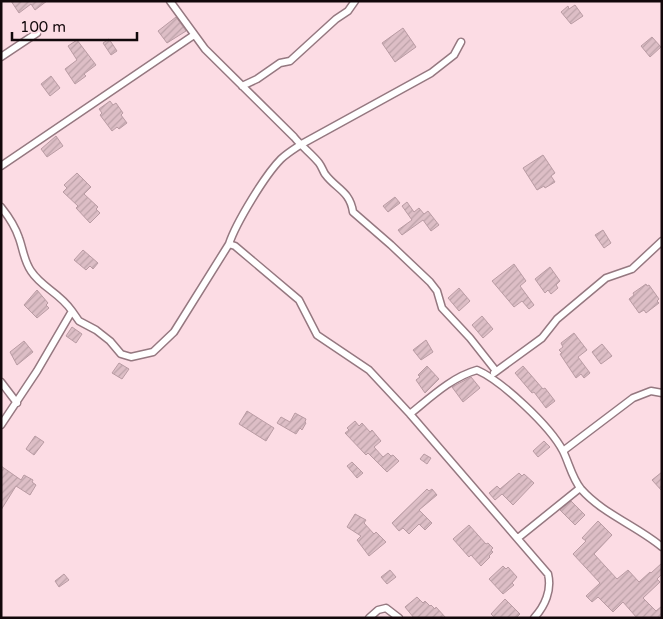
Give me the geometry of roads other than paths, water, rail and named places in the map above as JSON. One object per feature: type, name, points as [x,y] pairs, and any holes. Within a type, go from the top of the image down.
[{"type":"street","points":[[170,1],[194,35],[319,163],[325,175],[346,194],[352,205],[353,212],[391,244],[430,282],[437,291],[442,308],[496,371]]},
{"type":"street","points":[[242,86],[257,79],[280,63],[290,61],[336,19],[348,11],[355,1]]},
{"type":"street","points":[[1,57],[37,33]]},
{"type":"street","points":[[1,166],[194,35]]},
{"type":"street","points":[[1,207],[14,224],[29,269],[39,282],[66,301],[79,321],[96,330],[110,341],[121,354],[131,357],[153,352],[174,332],[230,244],[233,230],[281,159],[300,145],[431,73],[454,55],[461,42]]},
{"type":"street","points":[[490,376],[542,338],[557,319],[606,278],[632,269],[662,241]]},
{"type":"street","points":[[230,244],[235,246],[299,300],[317,335],[368,370],[410,414],[548,574],[550,582],[548,594],[541,610],[534,618]]},
{"type":"street","points":[[1,425],[17,403],[72,311]]},
{"type":"street","points":[[410,414],[443,388],[465,374],[477,370],[490,376],[542,423],[554,437],[563,450],[580,488],[598,503],[662,547]]},
{"type":"street","points":[[1,382],[17,403]]},
{"type":"street","points":[[563,450],[633,398],[651,391],[662,394]]},
{"type":"street","points":[[518,538],[580,488]]},
{"type":"street","points":[[369,618],[378,610],[386,608],[399,618]]}]
